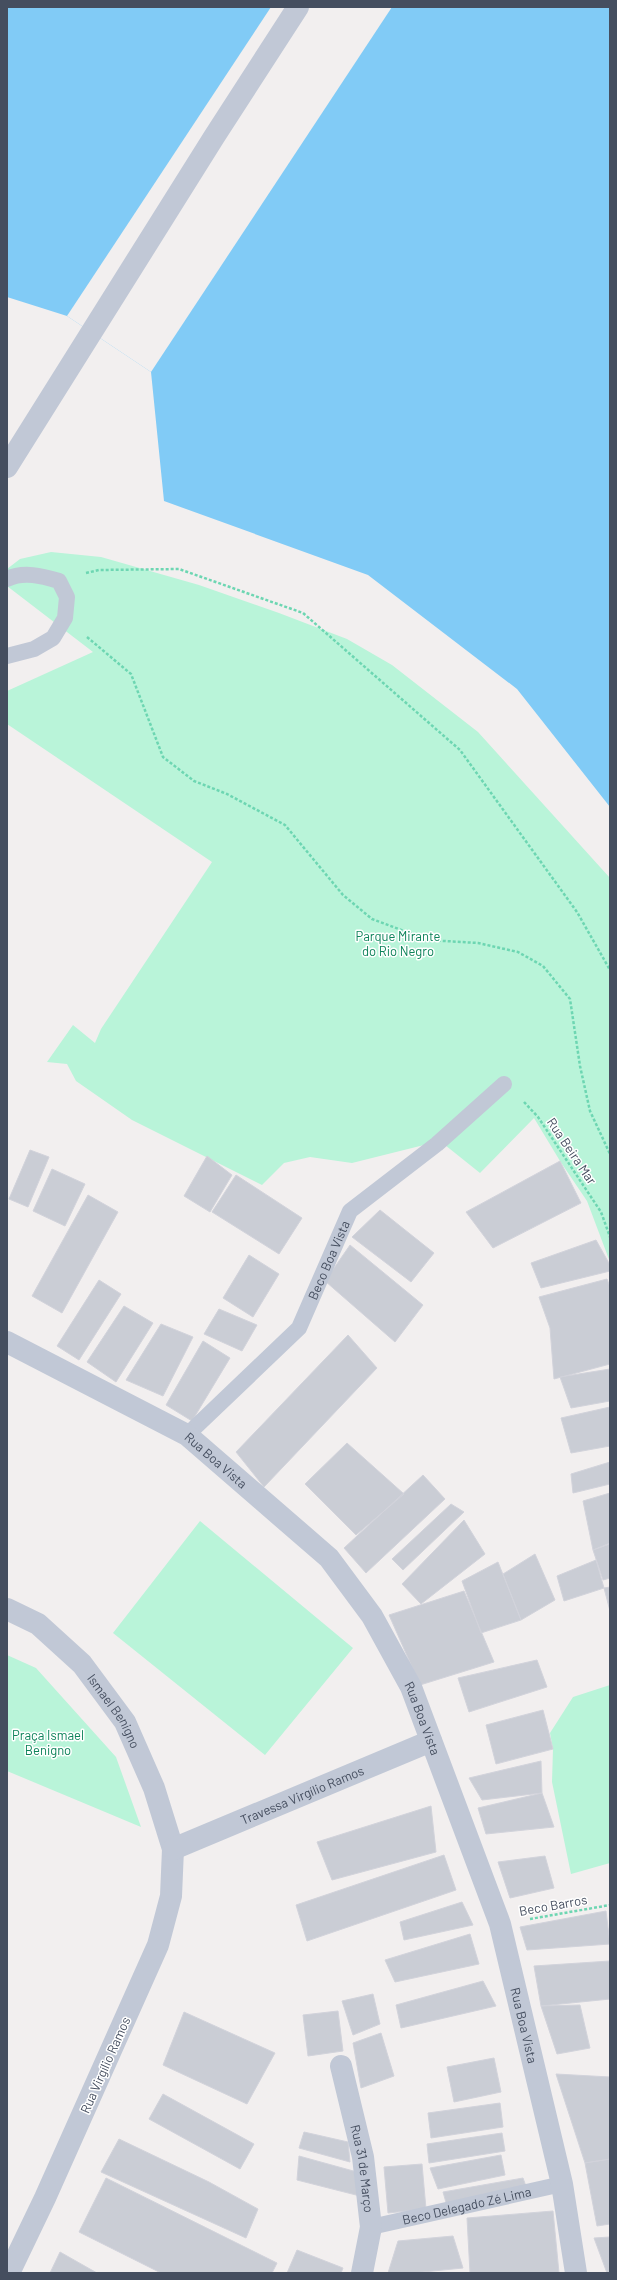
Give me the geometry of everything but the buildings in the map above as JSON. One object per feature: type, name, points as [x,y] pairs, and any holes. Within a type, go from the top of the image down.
[{"type":"street","points":[[7,467],[214,137],[298,7]]},
{"type":"street","name":"Rua Boa Vista","points":[[7,1342],[187,1435],[330,1558],[372,1616],[411,1687],[500,1924],[562,2184],[576,2273]]},
{"type":"street","name":"Ismael Benigno","points":[[7,1609],[38,1624],[82,1664],[125,1722],[154,1788],[173,1849]]},
{"type":"street","name":"Travessa Virgílio Ramos","points":[[173,1849],[430,1741]]},
{"type":"street","name":"Rua Virgílio Ramos","points":[[9,2273],[45,2198],[158,1945],[171,1896],[173,1849]]},
{"type":"street","name":"Rua 31 de Março","points":[[341,2066],[363,2157],[371,2227],[362,2273]]},
{"type":"lane","points":[[7,579],[14,576],[38,575],[59,581],[67,597],[65,618],[53,638],[34,649],[7,656]]},
{"type":"lane","name":"Beco Boa Vista","points":[[187,1435],[299,1328],[350,1210],[437,1144],[504,1084]]},
{"type":"lane","name":"Beco Delegado Zé Lima","points":[[371,2227],[562,2184]]},
{"type":"path","points":[[59,581],[99,570],[179,569],[303,613],[460,750],[577,912],[610,970]]},
{"type":"path","points":[[65,618],[131,674],[163,757],[194,781],[227,794],[285,825],[342,895],[372,919],[428,940],[478,943],[518,952],[543,966],[570,1000],[580,1066],[590,1112],[610,1154]]},
{"type":"path","name":"Rua Beira Mar","points":[[504,1084],[538,1117],[601,1212],[610,1237]]},
{"type":"path","name":"Beco Barros","points":[[500,1924],[610,1905]]},
{"type":"green space","name":"Parque Mirante do Rio Negro","points":[[51,552],[101,557],[199,585],[347,639],[392,665],[478,732],[610,878],[610,1262],[587,1201],[560,1161],[534,1118],[480,1173],[440,1141],[352,1163],[310,1157],[284,1163],[262,1185],[132,1120],[76,1081],[67,1064],[47,1062],[73,1025],[95,1043],[101,1029],[212,862],[7,724],[7,691],[93,652],[7,586],[7,569],[20,559]]},
{"type":"green space","points":[[200,1521],[353,1648],[265,1755],[113,1633]]},
{"type":"green space","name":"Praça Ismael Benigno","points":[[7,1655],[36,1668],[116,1757],[141,1827],[7,1771]]},
{"type":"green space","points":[[610,1685],[610,1863],[571,1874],[552,1782],[553,1749],[550,1733],[573,1697]]},
{"type":"water","points":[[7,7],[610,7],[610,807],[517,689],[368,575],[164,501],[151,372],[67,316],[7,297]]},
{"type":"pier","points":[[271,7],[392,7],[151,372],[67,316]]}]
